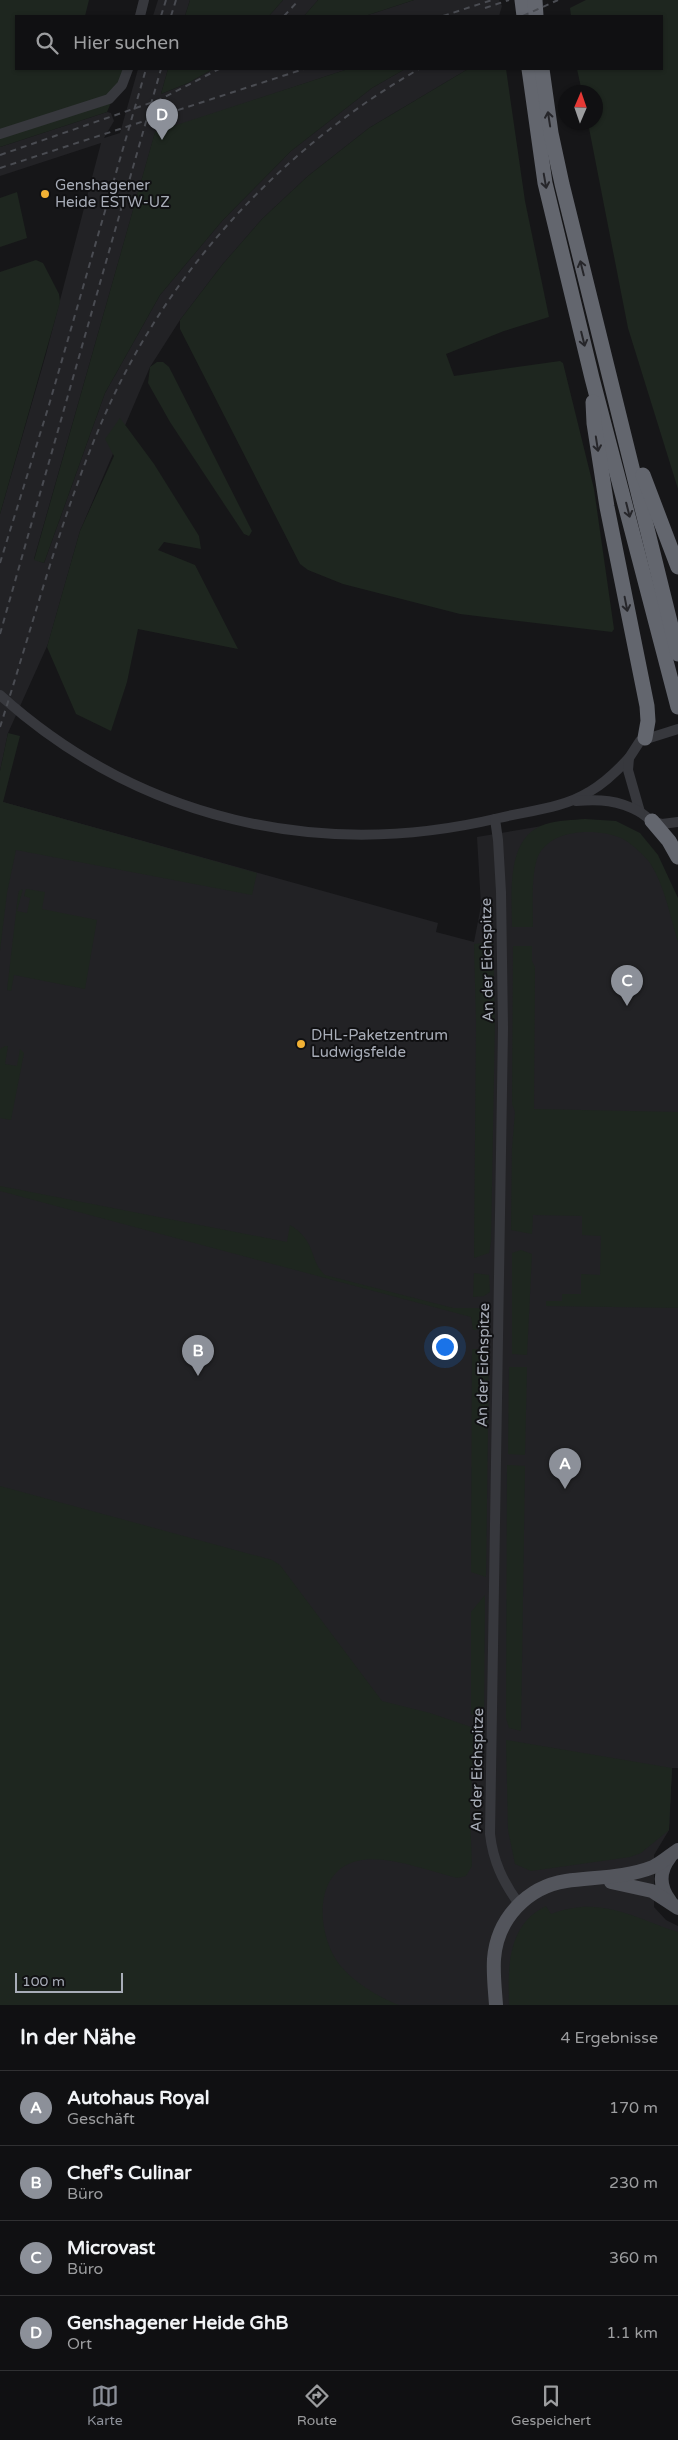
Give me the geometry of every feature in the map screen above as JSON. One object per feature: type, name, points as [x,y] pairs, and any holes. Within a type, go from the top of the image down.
[{"type":"highway","points":[[522,0],[524,15]]},
{"type":"highway","points":[[535,0],[536,15]]},
{"type":"highway","points":[[529,70],[546,183],[592,378],[678,707]]},
{"type":"highway","points":[[542,70],[551,132],[562,184],[678,654]]},
{"type":"highway","points":[[592,378],[594,423],[607,507],[647,706],[648,721],[645,738]]},
{"type":"highway","points":[[615,400],[678,567]]},
{"type":"highway","points":[[646,817],[669,842],[678,856]]},
{"type":"main road","points":[[496,2005],[494,1968],[496,1948],[505,1923],[519,1904],[533,1893],[549,1886],[643,1870],[674,1853]]},
{"type":"main road","points":[[674,1853],[664,1866],[662,1883],[666,1895],[675,1906]]},
{"type":"main road","points":[[590,1880],[647,1888],[675,1906]]},
{"type":"street","points":[[140,15],[144,0]]},
{"type":"street","points":[[0,134],[101,102],[119,90],[128,70]]},
{"type":"street","points":[[0,695],[27,719],[69,748],[135,785],[206,812],[255,825],[319,834],[376,836],[425,832],[495,819],[565,802],[588,794],[613,775],[645,738],[678,729]]},
{"type":"street","points":[[629,758],[628,770],[646,817]]},
{"type":"street","points":[[565,802],[608,800],[626,804],[646,817],[662,824],[678,822]]},
{"type":"street","name":"An der Eichspitze","points":[[495,819],[498,840],[500,892],[503,1038],[490,1834],[499,1873],[519,1904]]},
{"type":"shaded area","points":[[0,0],[89,0],[85,15],[15,15],[15,70],[125,70],[107,112],[0,147]]},
{"type":"shaded area","points":[[158,0],[190,0],[185,15],[153,15]]},
{"type":"shaded area","points":[[190,0],[283,0],[270,15],[185,15]]},
{"type":"shaded area","points":[[283,0],[318,0],[305,15],[270,15]]},
{"type":"shaded area","points":[[318,0],[414,0],[368,15],[305,15]]},
{"type":"shaded area","points":[[414,0],[499,0],[502,6],[499,15],[368,15]]},
{"type":"shaded area","points":[[586,0],[678,0],[678,489],[628,328],[589,130],[603,130],[603,85],[580,85],[577,70],[663,70],[663,15],[571,15],[570,8]]},
{"type":"shaded area","points":[[138,70],[168,70],[161,94],[188,83],[211,70],[345,70],[155,133],[34,559],[44,563],[105,393],[160,295],[222,221],[291,151],[372,88],[403,70],[466,70],[369,128],[308,176],[262,219],[222,265],[180,320],[150,367],[80,531],[48,644],[8,733],[0,771],[0,514],[46,354],[101,143],[0,176],[0,147],[107,112],[111,113],[114,121],[104,138],[120,133]]},
{"type":"shaded area","points":[[168,70],[211,70],[188,83],[161,94]]},
{"type":"shaded area","points":[[345,70],[403,70],[372,88],[291,151],[222,221],[160,295],[105,393],[44,563],[34,560],[155,132]]},
{"type":"shaded area","points":[[466,70],[506,70],[525,201],[549,317],[504,331],[446,354],[454,376],[560,361],[563,363],[594,489],[614,629],[612,632],[460,614],[343,584],[308,570],[300,564],[180,329],[180,320],[222,265],[262,219],[308,176],[369,128]]},
{"type":"shaded area","points":[[17,192],[27,238],[0,247],[0,198]]},
{"type":"shaded area","points":[[36,260],[43,263],[59,294],[60,302],[0,514],[0,272]]},
{"type":"shaded area","points":[[157,362],[163,362],[169,367],[252,531],[249,536],[244,534],[170,422],[148,383],[150,367]]},
{"type":"shaded area","points":[[120,418],[154,464],[199,536],[201,549],[164,542],[158,550],[195,565],[238,649],[138,629],[127,682],[111,731],[76,714],[47,647],[80,531],[114,456],[105,439]]},
{"type":"shaded area","points":[[8,733],[20,736],[3,802],[257,873],[252,895],[16,850],[7,893],[0,951],[0,771]]},
{"type":"shaded area","points":[[3,802],[438,923],[436,932],[474,942],[481,906],[477,837],[554,824],[633,830],[678,904],[678,1768],[672,1768],[669,1830],[654,1855],[654,1907],[666,1920],[678,1926],[678,2005],[0,2005],[0,820]]},
{"type":"shaded area","points":[[585,819],[616,821],[640,833],[658,855],[678,898],[678,942],[663,892],[650,863],[637,849],[625,840],[599,833],[574,833],[562,836],[551,841],[543,849],[535,867],[533,927],[512,927],[512,883],[517,853],[523,841],[533,831],[546,824]]},
{"type":"shaded area","points":[[23,889],[17,911],[27,913],[30,898],[24,896],[26,889],[45,892],[42,909],[97,920],[85,989],[14,975],[11,991],[7,990],[18,895],[19,891]]},
{"type":"shaded area","points":[[493,942],[495,1019],[491,1242],[489,1253],[474,1258],[476,1023],[474,944]]},
{"type":"shaded area","points":[[513,946],[532,946],[532,961],[535,967],[534,1109],[678,1112],[678,1308],[546,1306],[546,1301],[562,1301],[562,1294],[581,1294],[581,1274],[600,1275],[601,1236],[582,1235],[582,1216],[533,1215],[532,1234],[511,1230],[512,1148],[515,1112],[512,1104]]},
{"type":"shaded area","points":[[8,1046],[5,1064],[17,1066],[20,1049],[24,1053],[11,1120],[0,1118],[0,1049]]},
{"type":"shaded area","points":[[0,1186],[287,1242],[290,1225],[305,1238],[317,1264],[325,1275],[453,1308],[479,1308],[489,1313],[491,1321],[487,1328],[473,1330],[471,1317],[0,1191]]},
{"type":"shaded area","points":[[521,1250],[532,1254],[527,1355],[512,1354],[512,1253]]},
{"type":"shaded area","points":[[474,1273],[489,1275],[490,1292],[484,1296],[473,1297]]},
{"type":"shaded area","points":[[472,1349],[489,1350],[486,1577],[471,1572]]},
{"type":"shaded area","points":[[509,1367],[527,1367],[525,1455],[508,1454]]},
{"type":"shaded area","points":[[507,1465],[525,1466],[521,1731],[509,1728],[506,1718]]},
{"type":"shaded area","points":[[0,1486],[272,1560],[280,1565],[382,1701],[430,1713],[471,1727],[474,1734],[470,1813],[472,1866],[466,1876],[457,1878],[394,1861],[368,1859],[342,1867],[332,1878],[326,1891],[323,1906],[323,1922],[326,1937],[339,1964],[351,1977],[366,1988],[399,2005],[0,2005]]},
{"type":"shaded area","points":[[485,1595],[484,1719],[471,1714],[471,1612]]},
{"type":"shaded area","points":[[506,1740],[672,1768],[669,1830],[641,1853],[630,1857],[531,1871],[515,1864],[508,1830]]},
{"type":"shaded area","points":[[546,1906],[551,1914],[569,1909],[601,1907],[616,1910],[678,1932],[678,2005],[509,2005],[509,1976],[512,1948],[524,1924],[533,1914]]},
{"type":"railway","points":[[161,15],[166,0]]},
{"type":"railway","points":[[171,15],[176,0]]},
{"type":"railway","points":[[285,15],[299,0]]},
{"type":"railway","points":[[446,15],[492,0]]},
{"type":"railway","points":[[485,8],[509,0]]},
{"type":"railway","points":[[525,15],[558,0]]},
{"type":"railway","points":[[0,563],[49,405],[146,70]]},
{"type":"railway","points":[[0,634],[161,70]]},
{"type":"railway","points":[[0,155],[159,100],[217,70]]},
{"type":"railway","points":[[0,168],[301,70]]},
{"type":"railway","points":[[0,727],[62,527],[91,448],[107,410],[134,357],[164,307],[199,259],[237,215],[278,173],[322,135],[369,100],[417,70]]},
{"type":"place","name":"Genshagener Heide GhB","points":[[162,140]]},
{"type":"place","name":"Genshagener Heide ESTW-UZ","points":[[45,194]]},
{"type":"place","name":"Microvast","points":[[627,1006]]},
{"type":"place","name":"DHL-Paketzentrum Ludwigsfelde","points":[[301,1044]]},
{"type":"place","name":"Chef's Culinar","points":[[198,1376]]},
{"type":"place","name":"Autohaus Royal","points":[[565,1489]]}]
